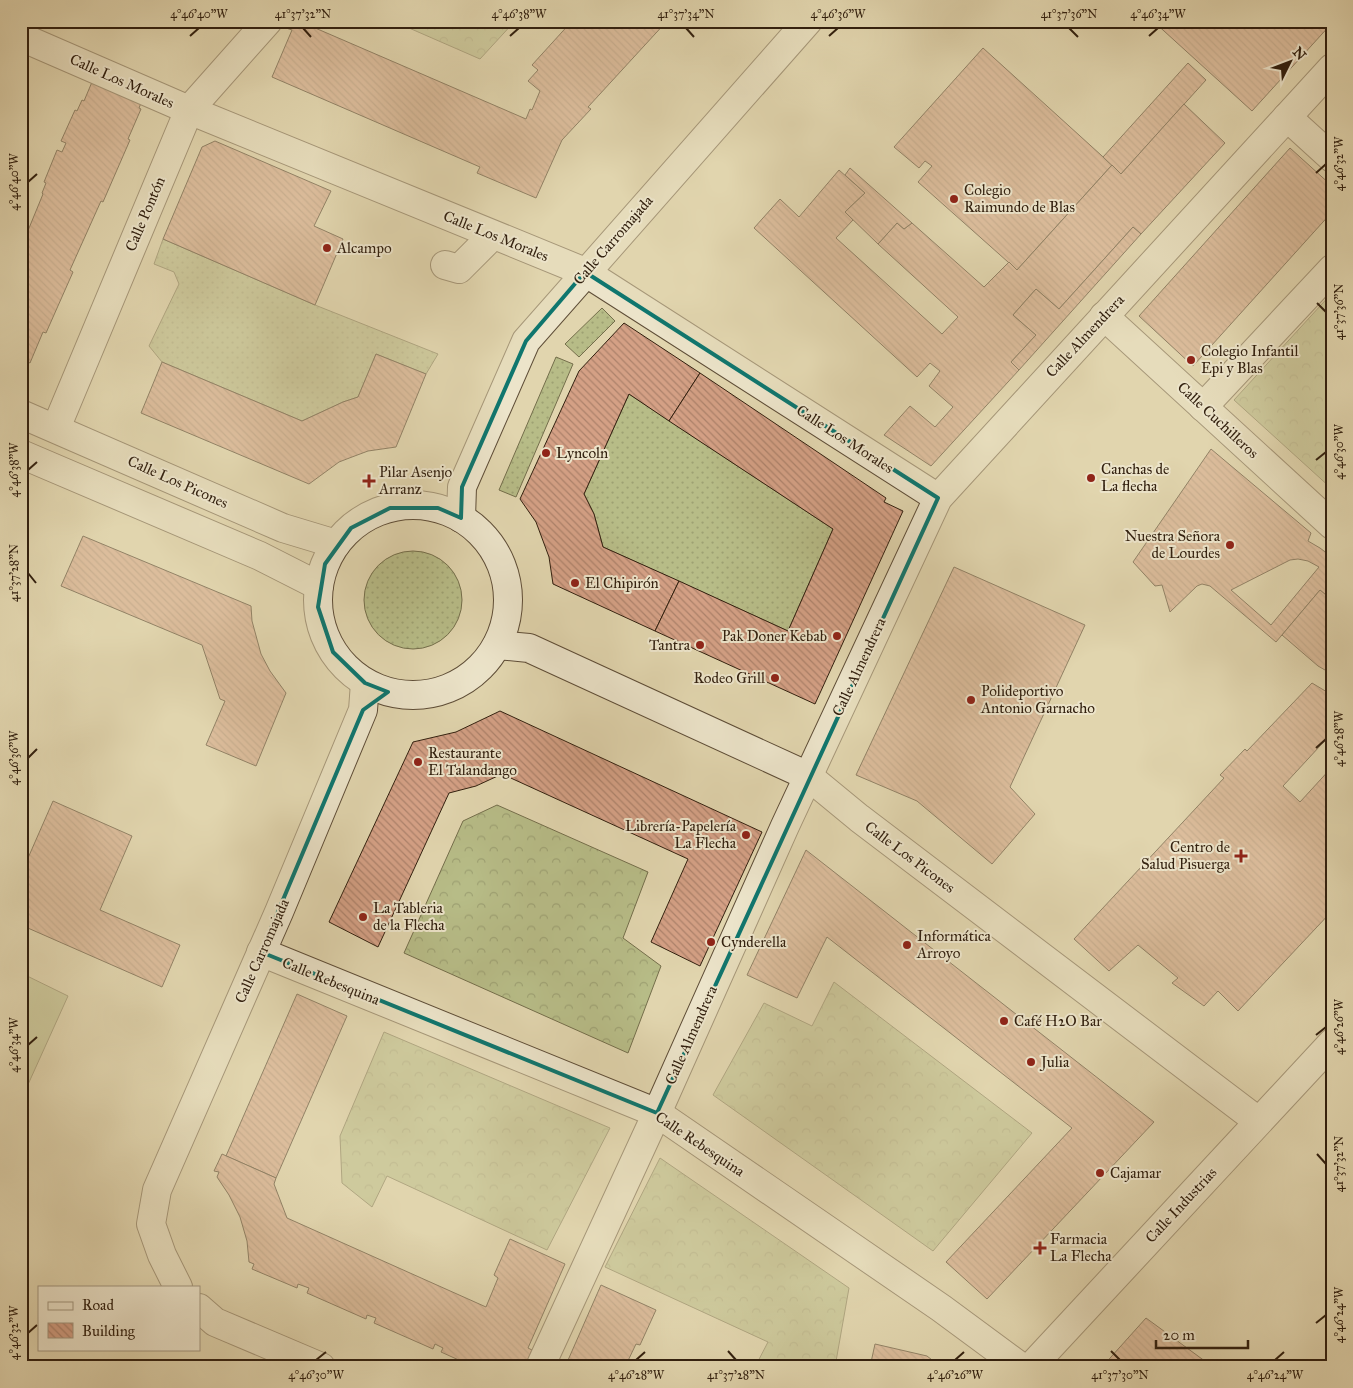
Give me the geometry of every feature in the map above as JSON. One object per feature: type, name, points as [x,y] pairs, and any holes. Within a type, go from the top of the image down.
[{"type":"street","name":"Calle Pontón","points":[[56,428],[188,110],[268,21]]},
{"type":"street","name":"Calle Carromajada","points":[[450,514],[526,341],[808,21]]},
{"type":"street","name":"Calle Los Morales","points":[[21,37],[188,110],[585,272],[938,498]]},
{"type":"street","name":"Calle Almendrera","points":[[540,1367],[657,1113],[808,776],[938,498],[1332,68]]},
{"type":"street","points":[[1287,117],[1332,158]]},
{"type":"street","points":[[445,265],[459,269],[493,235]]},
{"type":"street","points":[[1202,407],[1332,269]]},
{"type":"street","name":"Calle Cuchilleros","points":[[1104,316],[1332,525]]},
{"type":"street","name":"Calle Los Picones","points":[[21,414],[282,528],[336,544]]},
{"type":"street","points":[[21,454],[260,556],[319,586]]},
{"type":"street","points":[[413,505],[450,514],[477,530],[490,545],[500,562],[506,581],[508,610],[501,634],[490,657],[474,674],[454,686],[434,693],[413,696],[377,688],[350,672],[333,652],[322,628],[318,607],[319,586],[325,564],[336,544],[357,524],[369,516],[390,508],[413,505]]},
{"type":"street","name":"Calle Los Picones","points":[[501,634],[808,776],[859,818],[1258,1121]]},
{"type":"street","name":"Calle Carromajada","points":[[178,1286],[162,1255],[150,1224],[157,1190],[364,710],[377,688]]},
{"type":"street","name":"Calle Rebesquina","points":[[261,952],[657,1113],[941,1308],[1021,1367]]},
{"type":"street","name":"Calle Industrias","points":[[1031,1367],[1332,1043]]},
{"type":"street","points":[[207,1315],[322,1367]]},
{"type":"highlighted area","points":[[585,272],[938,498],[657,1113],[261,952],[363,710],[388,692],[365,683],[333,652],[318,607],[325,564],[351,528],[390,508],[438,508],[461,518],[462,487],[526,341]]},
{"type":"green space","points":[[393,21],[515,21],[480,59]]},
{"type":"green space","points":[[163,239],[315,305],[438,354],[426,374],[376,354],[358,397],[302,421],[162,362],[149,346],[179,284],[174,272],[154,264]]},
{"type":"green space","points":[[1332,293],[1332,489],[1234,400]]},
{"type":"green space","points":[[602,308],[615,321],[579,357],[565,344]]},
{"type":"green space","points":[[556,357],[573,364],[516,497],[499,490]]},
{"type":"green space","points":[[629,394],[833,529],[788,631],[603,547],[594,514],[584,494]]},
{"type":"green space","points":[[413,551],[423,552],[440,559],[454,573],[461,590],[461,610],[454,627],[440,641],[423,648],[413,649],[403,648],[386,641],[372,627],[365,610],[364,600],[365,590],[372,573],[386,559],[403,552]]},
{"type":"green space","points":[[497,805],[648,872],[623,938],[661,966],[628,1053],[404,953],[463,821]]},
{"type":"green space","points":[[21,973],[68,996],[21,1100]]},
{"type":"green space","points":[[834,982],[1032,1133],[933,1251],[713,1095],[764,1003],[812,1026]]},
{"type":"green space","points":[[384,1032],[610,1128],[547,1250],[387,1176],[372,1207],[342,1183],[340,1136]]},
{"type":"green space","points":[[660,1158],[849,1288],[835,1367],[755,1367],[768,1342],[605,1267]]},
{"type":"building","points":[[87,21],[175,21],[167,24],[134,28],[101,25]]},
{"type":"building","points":[[289,21],[299,21],[526,119],[540,91],[528,81],[538,70],[532,65],[572,21],[667,21],[588,107],[591,109],[562,140],[536,198],[477,173],[480,167],[272,77],[292,30],[286,28]]},
{"type":"building","points":[[1153,21],[1331,21],[1332,23],[1252,111]]},
{"type":"building","points":[[983,48],[1112,165],[1017,270],[918,182],[932,166],[925,161],[919,168],[894,147]]},
{"type":"building","points":[[1188,63],[1206,80],[1121,174],[1103,157]]},
{"type":"building","points":[[92,82],[141,103],[139,108],[141,109],[128,139],[130,140],[103,202],[101,201],[70,270],[73,272],[46,333],[43,332],[30,363],[28,362],[26,366],[21,363],[21,240],[25,232],[27,233],[43,194],[46,183],[44,182],[57,150],[62,152],[66,143],[61,141],[75,110],[77,111],[82,100],[84,101]]},
{"type":"building","points":[[1184,104],[1225,143],[1141,234],[1133,227],[1059,309],[1036,289],[1013,315],[1036,335],[1011,362],[1019,370],[931,466],[884,435],[910,406],[935,427],[953,407],[929,386],[940,371],[930,363],[917,377],[754,228],[780,199],[799,217],[839,170],[865,193],[845,212],[853,220],[836,238],[942,334],[958,317],[878,244],[897,223],[904,229],[912,223],[984,287],[1009,262],[1017,270],[1112,165],[1121,174]]},
{"type":"building","points":[[215,141],[331,191],[314,226],[343,239],[315,305],[163,239],[202,147]]},
{"type":"building","points":[[1290,148],[1332,186],[1332,212],[1193,366],[1139,316]]},
{"type":"building","points":[[850,168],[912,223],[904,229],[897,223],[878,244],[845,212],[865,193],[845,175]]},
{"type":"building","points":[[1133,227],[1141,234],[1019,370],[1011,362],[1036,335],[1013,315],[1036,289],[1059,309]]},
{"type":"building","points":[[624,323],[700,373],[669,421],[629,394],[584,494],[594,514],[603,547],[679,581],[655,631],[553,584],[549,557],[536,522],[520,499],[579,371]]},
{"type":"building","points":[[376,354],[426,374],[396,447],[368,451],[339,462],[309,484],[141,413],[162,362],[302,421],[358,397]]},
{"type":"building","points":[[700,373],[886,498],[884,502],[903,511],[815,704],[655,631],[679,581],[788,631],[833,529],[669,421]]},
{"type":"building","name":"Nuestra Señora de Lourdes","points":[[1211,449],[1311,533],[1308,541],[1332,557],[1332,593],[1328,597],[1320,590],[1276,642],[1210,586],[1202,584],[1197,586],[1170,612],[1162,585],[1155,586],[1133,562]],"holes":[[[1290,560],[1308,561],[1319,567],[1271,625],[1231,590]]]},
{"type":"building","points":[[83,536],[251,606],[252,621],[261,654],[270,671],[286,693],[256,766],[206,745],[225,701],[220,699],[202,645],[61,586]]},
{"type":"building","name":"Polideportivo Antonio Garnacho","points":[[954,567],[1085,625],[1010,787],[1035,814],[992,864],[917,801],[856,775]]},
{"type":"building","points":[[1320,590],[1332,600],[1332,674],[1318,666],[1282,635]]},
{"type":"building","name":"Centro de Salud Pisuerga","points":[[1312,683],[1332,695],[1332,733],[1283,786],[1300,802],[1332,767],[1332,911],[1238,1011],[1218,991],[1204,1006],[1172,983],[1178,978],[1138,945],[1109,971],[1074,939],[1224,778],[1220,775],[1245,749],[1247,751]]},
{"type":"building","points":[[500,711],[762,832],[700,966],[651,942],[688,859],[502,774],[476,786],[449,793],[378,947],[329,922],[413,742],[456,732]]},
{"type":"building","points":[[53,801],[132,836],[100,910],[180,945],[162,987],[21,925],[21,874]]},
{"type":"building","points":[[806,850],[1154,1122],[987,1299],[946,1262],[1072,1128],[827,937],[797,998],[747,975]]},
{"type":"building","points":[[297,994],[347,1016],[276,1178],[226,1156]]},
{"type":"building","points":[[222,1154],[276,1178],[274,1184],[287,1218],[486,1307],[498,1278],[494,1275],[510,1239],[565,1264],[528,1348],[532,1350],[525,1367],[485,1367],[474,1362],[472,1366],[441,1352],[443,1348],[435,1344],[433,1349],[374,1323],[376,1318],[367,1315],[366,1319],[307,1293],[309,1288],[298,1284],[297,1288],[252,1269],[254,1264],[249,1262],[247,1241],[240,1217],[217,1177],[219,1172],[214,1171]]},
{"type":"building","points":[[601,1285],[656,1310],[640,1345],[636,1344],[625,1367],[565,1367]]},
{"type":"building","points":[[1146,1318],[1213,1367],[1102,1367]]},
{"type":"building","points":[[875,1344],[927,1356],[941,1367],[870,1367]]},
{"type":"place","name":"Colegio Raimundo de Blas","points":[[954,199]]},
{"type":"place","name":"Alcampo","points":[[327,248]]},
{"type":"place","name":"Colegio Infantil Epi y Blas","points":[[1191,360]]},
{"type":"place","name":"Lyncoln","points":[[546,453]]},
{"type":"place","name":"Canchas de La flecha","points":[[1091,478]]},
{"type":"place","name":"Pilar Asenjo Arranz","points":[[369,481]]},
{"type":"place","name":"Nuestra Señora de Lourdes","points":[[1230,545]]},
{"type":"place","name":"El Chipirón","points":[[575,583]]},
{"type":"place","name":"Pak Doner Kebab","points":[[837,636]]},
{"type":"place","name":"Tantra","points":[[700,645]]},
{"type":"place","name":"Rodeo Grill","points":[[775,678]]},
{"type":"place","name":"Polideportivo Antonio Garnacho","points":[[971,700]]},
{"type":"place","name":"Restaurante El Talandango","points":[[418,762]]},
{"type":"place","name":"Librería-Papelería La Flecha","points":[[746,835]]},
{"type":"place","name":"Centro de Salud Pisuerga","points":[[1241,856]]},
{"type":"place","name":"La Tableria de la Flecha","points":[[363,917]]},
{"type":"place","name":"Cynderella","points":[[711,942]]},
{"type":"place","name":"Informática Arroyo","points":[[907,945]]},
{"type":"place","name":"Café H2O Bar","points":[[1004,1021]]},
{"type":"place","name":"Julia","points":[[1031,1062]]},
{"type":"place","name":"Cajamar","points":[[1100,1173]]},
{"type":"place","name":"Farmacia La Flecha","points":[[1040,1248]]}]
